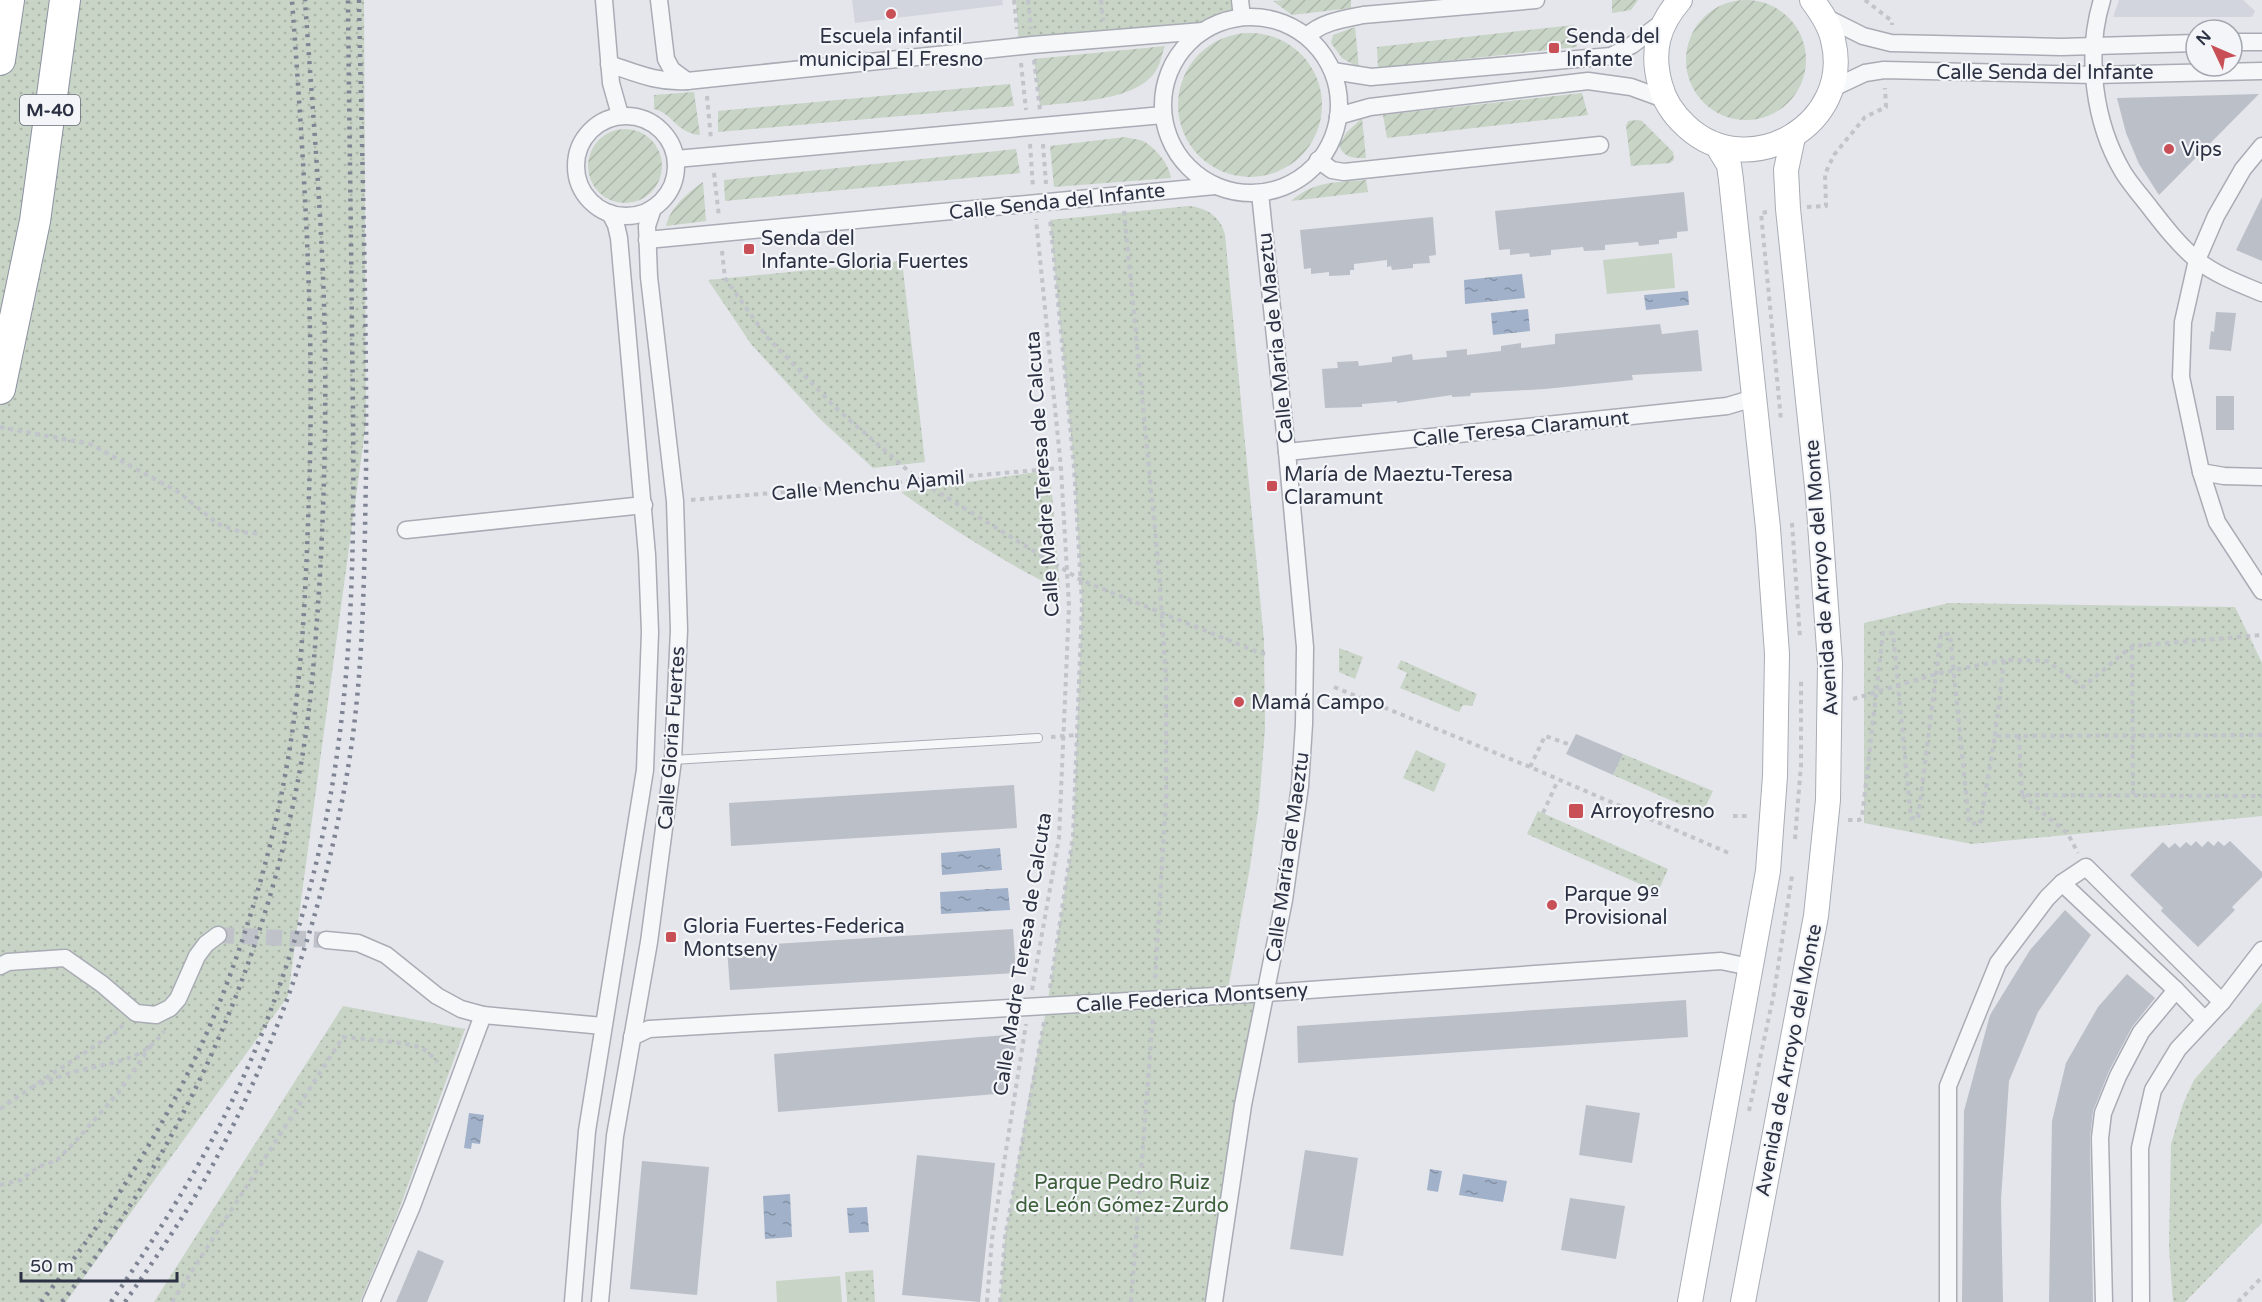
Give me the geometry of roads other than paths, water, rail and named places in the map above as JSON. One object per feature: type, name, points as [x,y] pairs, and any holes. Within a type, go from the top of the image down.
[{"type":"highway","points":[[0,60],[9,0]]},
{"type":"highway","name":"M-40","points":[[0,389],[35,221],[65,0]]},
{"type":"street","points":[[604,0],[611,83],[620,115]]},
{"type":"street","points":[[659,0],[666,59],[672,70],[687,81]]},
{"type":"street","points":[[1240,0],[1242,17]]},
{"type":"street","points":[[1307,36],[1315,29],[1336,21],[1363,15],[1536,0]]},
{"type":"street","points":[[1333,71],[1371,77],[1611,56],[1632,45],[1664,21],[1680,0]]},
{"type":"street","points":[[2102,0],[2092,46],[2094,75],[2100,113],[2114,155],[2124,173],[2166,229],[2197,260],[2216,272],[2262,293]]},
{"type":"street","points":[[1664,21],[1659,38],[1656,69],[1664,99],[1680,120],[1699,138],[1719,147],[1744,151],[1770,147],[1793,137],[1816,116],[1831,89],[1836,65],[1833,40],[1818,8]]},
{"type":"street","name":"Calle Senda del Infante","points":[[1818,8],[1863,36],[1891,44],[2092,46],[2184,43]]},
{"type":"street","points":[[1242,17],[1265,18],[1287,24],[1307,36],[1322,52],[1333,71],[1339,93],[1338,116],[1332,140],[1318,160],[1303,177],[1282,188],[1260,193],[1237,192],[1215,186],[1196,174],[1180,157],[1169,137],[1163,115],[1164,90],[1171,67],[1185,47],[1203,31],[1221,22],[1242,17]]},
{"type":"street","points":[[609,64],[646,78],[668,82],[706,80],[1026,46],[1203,31]]},
{"type":"street","points":[[2244,42],[2262,42]]},
{"type":"street","name":"Calle Senda del Infante","points":[[1831,89],[1865,73],[1884,70],[2094,75],[2262,71]]},
{"type":"street","points":[[1338,116],[1370,107],[1588,81],[1631,87],[1664,99]]},
{"type":"street","points":[[620,115],[640,117],[658,126],[670,140],[676,159],[677,172],[673,184],[653,208],[626,217],[610,213],[594,204],[584,194],[576,175],[576,163],[583,141],[598,124],[620,115]]},
{"type":"street","points":[[676,159],[1163,115]]},
{"type":"street","name":"Avenida de Arroyo del Monte","points":[[1743,1302],[1816,916],[1828,800],[1830,663],[1818,496],[1788,209],[1786,170],[1793,137]]},
{"type":"street","points":[[1318,160],[1332,170],[1344,172],[1600,145]]},
{"type":"street","points":[[2262,146],[2243,169],[2227,197],[2197,260],[2183,322],[2181,377],[2201,472],[2217,522],[2262,591]]},
{"type":"street","points":[[1690,1302],[1752,970],[1768,871],[1775,776],[1777,654],[1768,528],[1729,165],[1719,147]]},
{"type":"street","name":"Calle Senda del Infante","points":[[647,240],[1215,186]]},
{"type":"street","name":"Calle María de Maeztu","points":[[1214,1302],[1243,1105],[1284,900],[1300,786],[1304,724],[1305,647],[1260,193]]},
{"type":"street","name":"Calle Gloria Fuertes","points":[[600,1302],[615,1136],[649,942],[673,760],[680,630],[675,501],[649,277],[647,226],[653,208]]},
{"type":"street","name":"Calle Gloria Fuertes","points":[[573,1302],[587,1131],[645,770],[650,632],[644,505],[619,237],[610,213]]},
{"type":"street","name":"Calle Teresa Claramunt","points":[[1287,452],[1727,406],[1754,398]]},
{"type":"street","points":[[2201,472],[2262,477]]},
{"type":"street","points":[[406,530],[644,505]]},
{"type":"street","points":[[1948,1302],[1948,1086],[1998,963],[2047,898],[2062,883],[2086,867],[2223,1002]]},
{"type":"street","points":[[2062,883],[2205,1020]]},
{"type":"street","points":[[0,966],[8,962],[65,958],[102,984],[136,1013],[156,1015],[170,1008],[178,999],[197,956],[206,944],[218,935]]},
{"type":"street","points":[[326,940],[358,943],[386,955],[436,996],[461,1009],[483,1015],[603,1026]]},
{"type":"street","points":[[2141,1302],[2140,1148],[2153,1090],[2178,1049],[2223,1002],[2262,950]]},
{"type":"street","name":"Calle Federica Montseny","points":[[632,1037],[650,1029],[1267,993],[1721,961],[1752,970]]},
{"type":"street","points":[[2104,1302],[2100,1138],[2103,1113],[2118,1076],[2141,1032],[2176,990]]},
{"type":"street","points":[[371,1302],[412,1206],[483,1015]]},
{"type":"lane","points":[[673,760],[1038,738]]},
{"type":"water","points":[[1522,274],[1525,298],[1465,304],[1464,280]]},
{"type":"water","points":[[1688,291],[1689,305],[1646,310],[1644,295]]},
{"type":"water","points":[[1528,309],[1530,331],[1493,335],[1491,313]]},
{"type":"water","points":[[1000,848],[1002,870],[942,875],[941,853]]},
{"type":"water","points":[[1008,888],[1010,910],[941,914],[940,892]]},
{"type":"water","points":[[469,1113],[484,1115],[480,1144],[472,1143],[471,1149],[464,1148]]},
{"type":"water","points":[[1430,1169],[1442,1171],[1438,1192],[1427,1190]]},
{"type":"water","points":[[1463,1174],[1507,1181],[1503,1202],[1459,1195]]},
{"type":"water","points":[[790,1194],[792,1237],[765,1239],[763,1196]]},
{"type":"water","points":[[867,1207],[869,1232],[849,1233],[847,1208]]},
{"type":"tunnel","points":[[218,935],[326,940]]},
{"type":"railway","points":[[41,1302],[126,1183],[175,1098],[197,1054],[217,1010],[251,914],[266,863],[283,785],[293,726],[303,626],[307,560],[311,369],[301,123],[292,0]]},
{"type":"railway","points":[[62,1302],[106,1242],[146,1179],[182,1114],[214,1048],[242,979],[266,909],[286,837],[301,764],[311,693],[317,621],[323,519],[325,410],[323,266],[305,0]]},
{"type":"railway","points":[[111,1302],[197,1167],[251,1060],[298,929],[316,865],[330,801],[347,660],[353,551],[348,0]]},
{"type":"railway","points":[[125,1302],[169,1237],[210,1170],[256,1076],[295,978],[311,928],[337,826],[347,774],[360,663],[366,476],[359,0]]},
{"type":"place","name":"Escuela infantil municipal El Fresno","points":[[891,14]]},
{"type":"place","name":"Senda del Infante","points":[[1554,48]]},
{"type":"place","name":"Vips","points":[[2169,149]]},
{"type":"place","name":"Senda del Infante-Gloria Fuertes","points":[[749,249]]},
{"type":"place","name":"María de Maeztu-Teresa Claramunt","points":[[1272,486]]},
{"type":"place","name":"Mamá Campo","points":[[1239,702]]},
{"type":"place","name":"Arroyofresno","points":[[1576,811]]},
{"type":"place","name":"Parque 9º Provisional","points":[[1552,905]]},
{"type":"place","name":"Gloria Fuertes-Federica Montseny","points":[[671,937]]},
{"type":"park label","name":"Parque Pedro Ruiz de León Gómez-Zurdo","points":[[1122,1194]]}]
